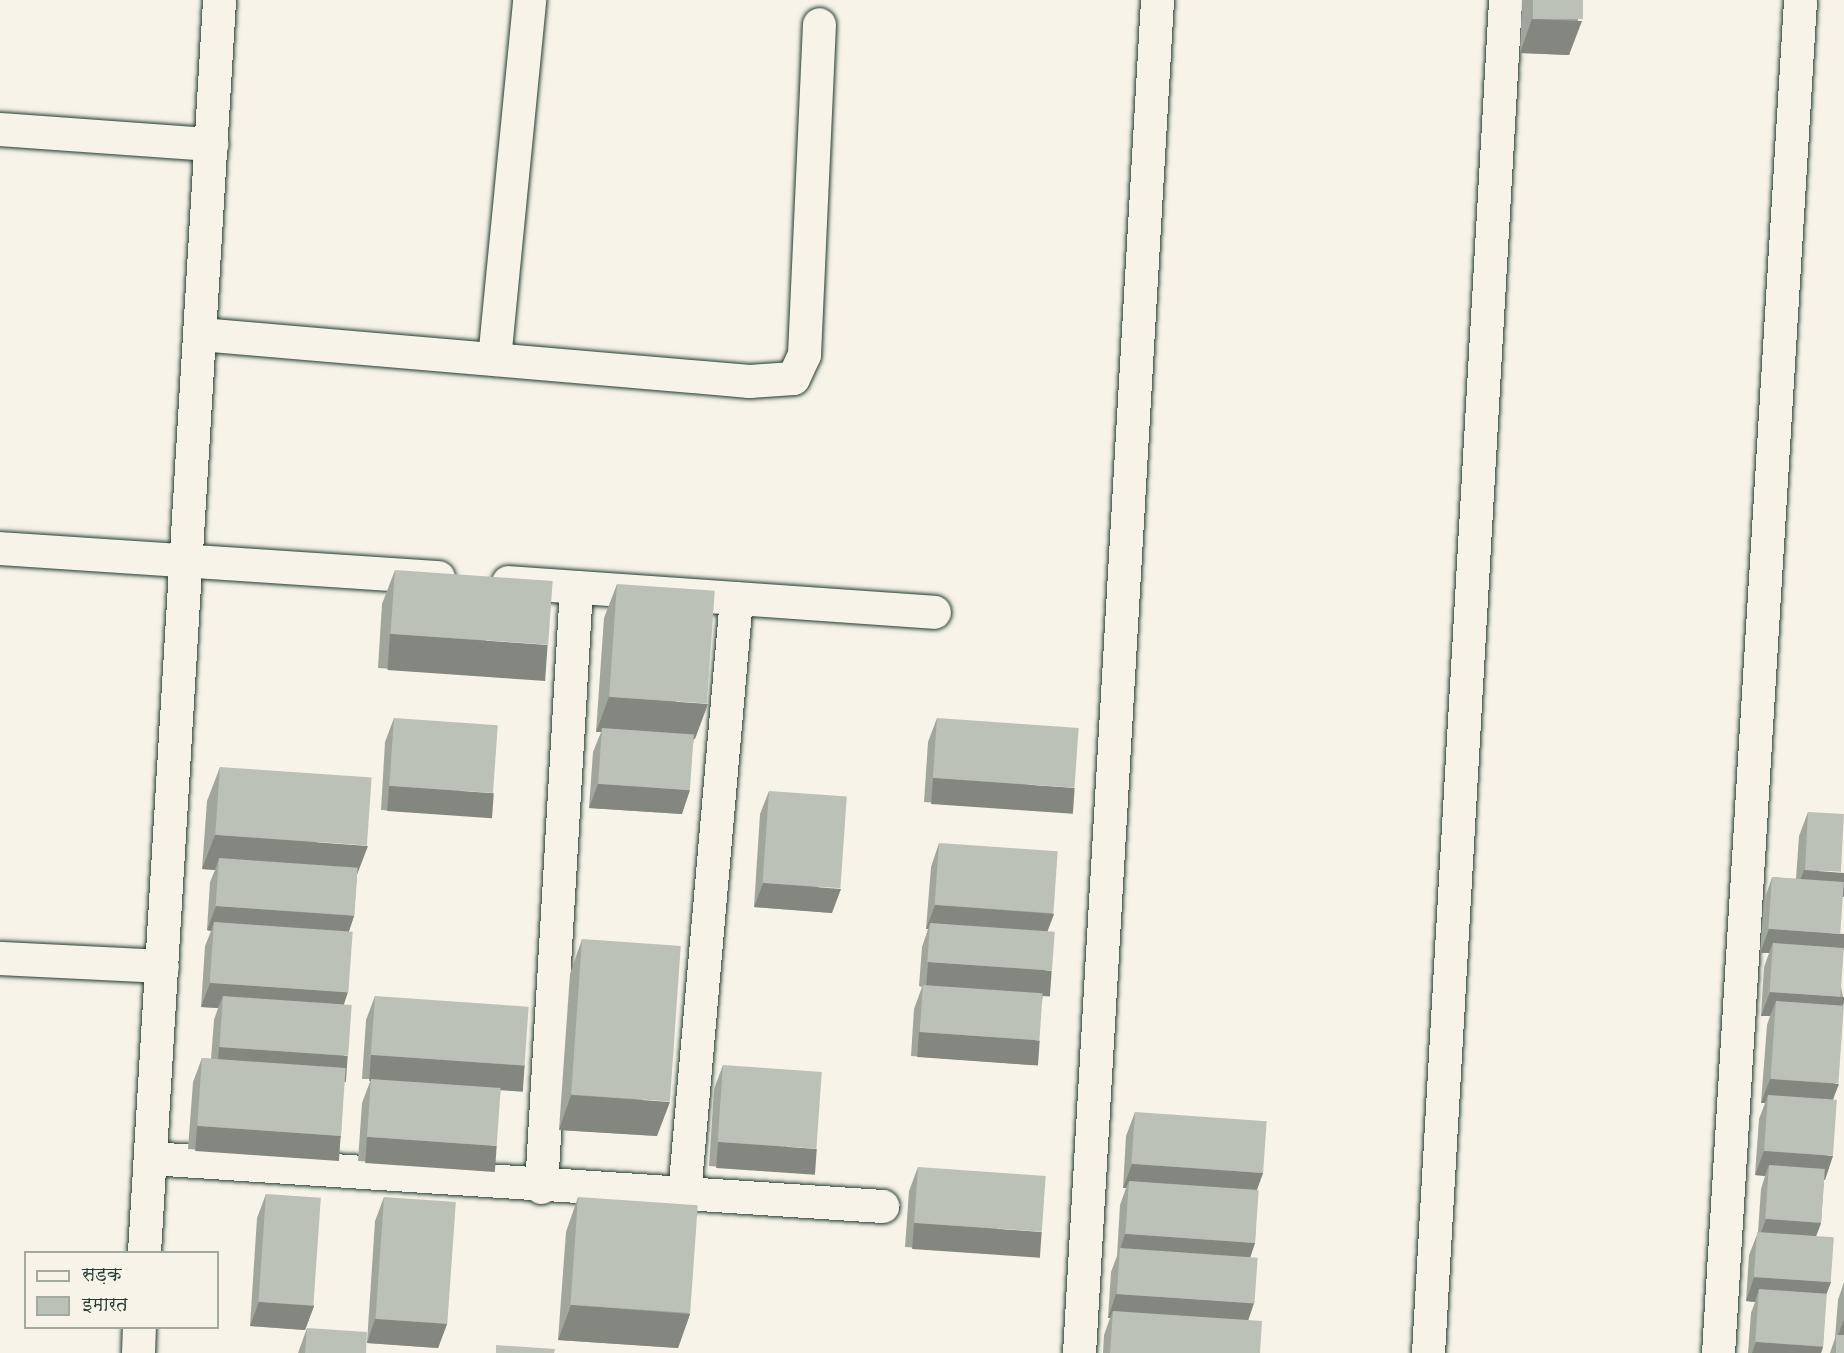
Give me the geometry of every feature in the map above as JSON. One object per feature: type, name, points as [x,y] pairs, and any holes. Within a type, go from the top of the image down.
[{"type":"street","points":[[144,1251],[219,0]]},
{"type":"street","points":[[494,359],[529,0]]},
{"type":"street","points":[[1079,1353],[1157,0]]},
{"type":"street","points":[[1428,1353],[1505,0]]},
{"type":"street","points":[[1718,1353],[1800,0]]},
{"type":"street","points":[[200,334],[749,381],[794,378],[804,354],[819,24]]},
{"type":"street","points":[[0,129],[211,144]]},
{"type":"street","points":[[0,549],[187,559],[934,612]]},
{"type":"street","points":[[541,1186],[576,587]]},
{"type":"street","points":[[684,1194],[736,598]]},
{"type":"street","points":[[0,958],[162,966]]},
{"type":"street","points":[[150,1158],[541,1186],[882,1206]]},
{"type":"street","points":[[138,1353],[139,1329]]},
{"type":"building","points":[[1533,0],[1583,0],[1583,19],[1533,19]]},
{"type":"building","points":[[395,570],[553,581],[548,645],[391,634]]},
{"type":"building","points":[[617,584],[715,591],[707,704],[609,697]]},
{"type":"building","points":[[394,718],[498,725],[493,793],[389,786]]},
{"type":"building","points":[[937,718],[1079,728],[1074,788],[933,778]]},
{"type":"building","points":[[602,728],[694,734],[690,790],[598,784]]},
{"type":"building","points":[[220,767],[372,778],[367,845],[215,835]]},
{"type":"building","points":[[769,791],[847,796],[840,888],[763,883]]},
{"type":"building","points":[[1808,812],[1844,814],[1841,872],[1805,870]]},
{"type":"building","points":[[939,843],[1058,851],[1053,913],[935,905]]},
{"type":"building","points":[[219,858],[358,868],[354,916],[216,906]]},
{"type":"building","points":[[1772,877],[1844,882],[1840,934],[1768,929]]},
{"type":"building","points":[[214,922],[353,932],[348,993],[210,983]]},
{"type":"building","points":[[930,923],[1055,932],[1052,971],[927,962]]},
{"type":"building","points":[[582,939],[681,946],[670,1102],[571,1095]]},
{"type":"building","points":[[1773,943],[1844,948],[1840,997],[1770,992]]},
{"type":"building","points":[[923,985],[1043,993],[1039,1040],[920,1032]]},
{"type":"building","points":[[223,996],[352,1005],[348,1056],[219,1047]]},
{"type":"building","points":[[375,996],[529,1007],[525,1066],[371,1055]]},
{"type":"building","points":[[1776,1001],[1844,1006],[1838,1084],[1771,1079]]},
{"type":"building","points":[[202,1058],[346,1068],[341,1136],[197,1126]]},
{"type":"building","points":[[723,1065],[822,1072],[816,1149],[718,1142]]},
{"type":"building","points":[[371,1079],[501,1088],[497,1146],[367,1137]]},
{"type":"building","points":[[1768,1095],[1837,1100],[1833,1156],[1764,1151]]},
{"type":"building","points":[[1135,1112],[1267,1121],[1263,1173],[1131,1164]]},
{"type":"building","points":[[1769,1165],[1825,1169],[1821,1223],[1765,1219]]},
{"type":"building","points":[[918,1167],[1046,1176],[1042,1232],[914,1223]]},
{"type":"building","points":[[1129,1181],[1259,1190],[1255,1243],[1125,1234]]},
{"type":"building","points":[[266,1194],[321,1198],[313,1306],[258,1302]]},
{"type":"building","points":[[384,1197],[456,1202],[447,1324],[375,1319]]},
{"type":"building","points":[[578,1197],[698,1205],[690,1313],[570,1305]]},
{"type":"building","points":[[1757,1232],[1834,1237],[1831,1282],[1754,1277]]},
{"type":"building","points":[[1120,1248],[1258,1258],[1254,1304],[1117,1294]]},
{"type":"building","points":[[1759,1289],[1827,1294],[1823,1347],[1755,1342]]},
{"type":"building","points":[[1113,1311],[1262,1321],[1260,1353],[1110,1353]]},
{"type":"building","points":[[307,1328],[367,1332],[366,1353],[305,1353]]},
{"type":"building","points":[[1836,1335],[1844,1335],[1844,1353],[1836,1353]]},
{"type":"building","points":[[496,1345],[555,1349],[554,1353],[496,1353]]}]
